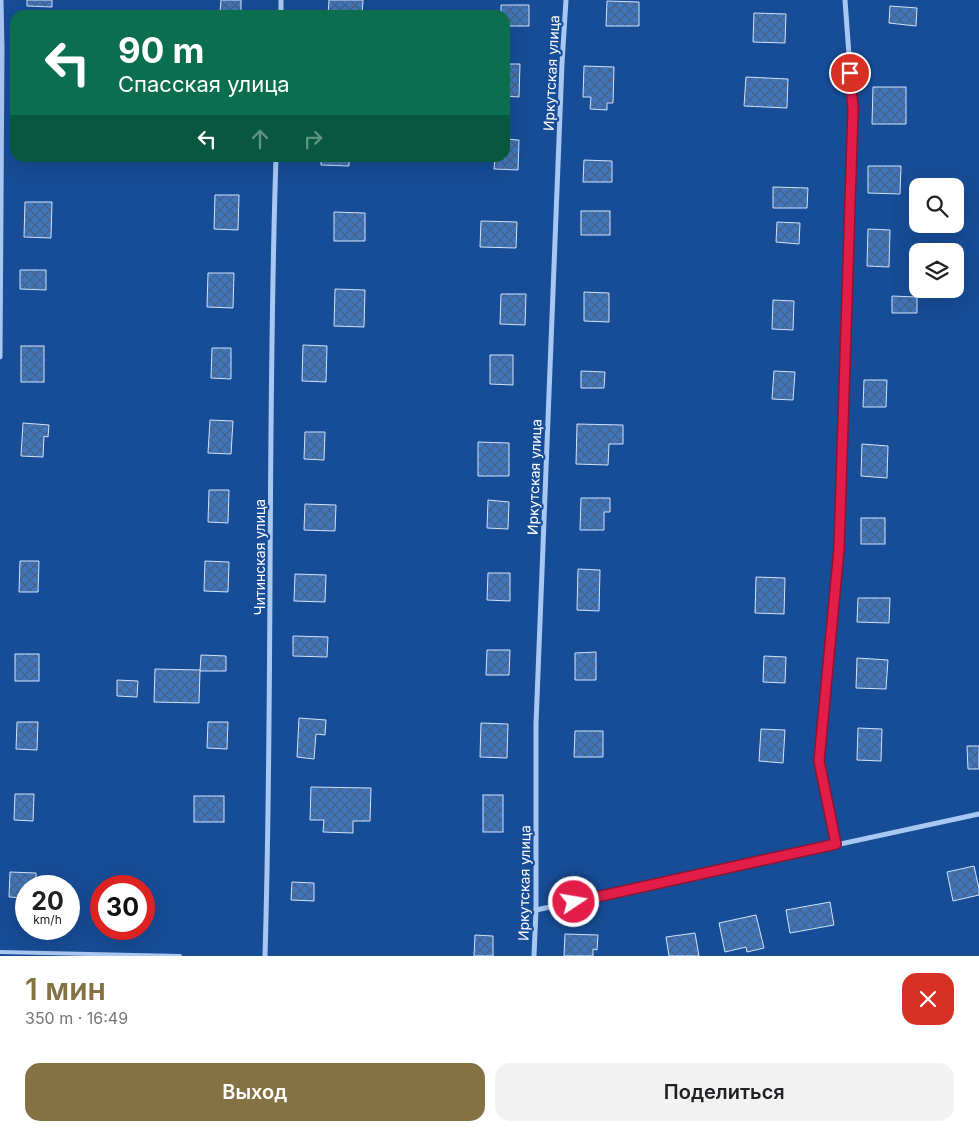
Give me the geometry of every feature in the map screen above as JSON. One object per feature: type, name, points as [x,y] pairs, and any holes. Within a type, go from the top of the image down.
[{"type":"street","points":[[0,357],[1,0]]},
{"type":"street","name":"Иркутская улица","points":[[534,956],[536,910],[536,724],[561,83],[566,0]]},
{"type":"street","points":[[836,844],[819,761],[840,539],[853,110],[845,0]]},
{"type":"street","name":"Читинская улица","points":[[265,956],[268,866],[271,422],[276,162]]},
{"type":"street","points":[[536,910],[979,814]]},
{"type":"lane","points":[[0,952],[180,956]]},
{"type":"building","points":[[27,0],[52,0],[52,7],[27,6]]},
{"type":"building","points":[[221,0],[241,0],[241,10],[220,10]]},
{"type":"building","points":[[329,0],[363,0],[362,10],[328,10]]},
{"type":"building","points":[[607,1],[639,2],[639,26],[606,26]]},
{"type":"building","points":[[501,5],[529,5],[529,26],[510,26],[510,10],[501,10]]},
{"type":"building","points":[[890,6],[917,8],[916,26],[889,23]]},
{"type":"building","points":[[754,13],[786,14],[785,43],[753,42]]},
{"type":"building","points":[[510,64],[520,64],[519,97],[510,96]]},
{"type":"building","points":[[584,66],[614,67],[613,103],[607,103],[607,110],[590,109],[591,97],[583,97]]},
{"type":"building","points":[[746,77],[788,79],[787,108],[744,106]]},
{"type":"building","points":[[873,87],[906,87],[906,124],[872,124]]},
{"type":"building","points":[[510,139],[519,140],[518,170],[494,169],[495,162],[510,162]]},
{"type":"building","points":[[584,160],[612,161],[612,182],[583,182]]},
{"type":"building","points":[[321,162],[349,162],[349,166],[321,165]]},
{"type":"building","points":[[868,166],[901,166],[900,194],[868,193]]},
{"type":"building","points":[[773,187],[808,188],[807,208],[773,208]]},
{"type":"building","points":[[215,195],[239,195],[238,230],[214,229]]},
{"type":"building","points":[[25,202],[52,202],[51,238],[24,237]]},
{"type":"building","points":[[581,211],[610,211],[610,235],[581,235]]},
{"type":"building","points":[[334,212],[365,213],[365,241],[334,241]]},
{"type":"building","points":[[481,221],[517,222],[516,248],[480,247]]},
{"type":"building","points":[[777,222],[800,223],[799,244],[776,242]]},
{"type":"building","points":[[868,229],[890,230],[889,267],[867,266]]},
{"type":"building","points":[[20,270],[46,270],[46,290],[20,289]]},
{"type":"building","points":[[208,273],[234,273],[233,308],[207,307]]},
{"type":"building","points":[[335,289],[365,290],[364,327],[334,326]]},
{"type":"building","points":[[584,292],[609,293],[609,322],[584,321]]},
{"type":"building","points":[[501,294],[526,294],[525,325],[500,324]]},
{"type":"building","points":[[892,296],[917,298],[917,313],[892,313]]},
{"type":"building","points":[[773,300],[794,301],[793,330],[772,329]]},
{"type":"building","points":[[303,345],[327,346],[326,382],[302,381]]},
{"type":"building","points":[[21,346],[44,346],[44,382],[21,382]]},
{"type":"building","points":[[212,348],[231,348],[231,379],[211,378]]},
{"type":"building","points":[[490,355],[513,355],[513,385],[490,384]]},
{"type":"building","points":[[581,371],[605,372],[604,388],[581,388]]},
{"type":"building","points":[[774,371],[795,372],[793,400],[772,399]]},
{"type":"building","points":[[864,380],[887,380],[886,407],[863,407]]},
{"type":"building","points":[[210,420],[233,421],[231,454],[208,453]]},
{"type":"building","points":[[23,423],[49,425],[48,437],[44,436],[43,457],[21,456]]},
{"type":"building","points":[[577,424],[623,425],[623,444],[609,444],[608,465],[576,464]]},
{"type":"building","points":[[305,432],[325,432],[324,460],[304,459]]},
{"type":"building","points":[[478,442],[509,443],[509,476],[478,476]]},
{"type":"building","points":[[862,444],[888,446],[887,478],[861,476]]},
{"type":"building","points":[[209,490],[229,490],[228,523],[208,522]]},
{"type":"building","points":[[581,498],[610,498],[610,512],[604,512],[604,530],[580,530]]},
{"type":"building","points":[[488,500],[509,502],[508,529],[487,528]]},
{"type":"building","points":[[305,504],[336,505],[335,531],[304,530]]},
{"type":"building","points":[[861,518],[885,518],[885,544],[861,544]]},
{"type":"building","points":[[20,561],[39,561],[38,592],[19,592]]},
{"type":"building","points":[[205,561],[229,562],[228,592],[204,591]]},
{"type":"building","points":[[578,569],[600,570],[599,611],[577,610]]},
{"type":"building","points":[[488,573],[510,573],[510,601],[487,600]]},
{"type":"building","points":[[295,574],[326,575],[325,602],[294,601]]},
{"type":"building","points":[[756,577],[785,578],[784,614],[755,613]]},
{"type":"building","points":[[858,598],[890,598],[889,623],[857,622]]},
{"type":"building","points":[[293,636],[328,637],[327,657],[293,656]]},
{"type":"building","points":[[487,650],[510,650],[509,675],[486,675]]},
{"type":"building","points":[[596,652],[596,680],[575,680],[575,653]]},
{"type":"building","points":[[15,654],[39,654],[39,681],[15,681]]},
{"type":"building","points":[[201,655],[226,656],[226,671],[200,671]]},
{"type":"building","points":[[764,656],[786,657],[785,683],[763,682]]},
{"type":"building","points":[[857,658],[888,660],[886,689],[856,688]]},
{"type":"building","points":[[155,669],[200,670],[199,703],[154,702]]},
{"type":"building","points":[[117,680],[138,681],[137,697],[117,696]]},
{"type":"building","points":[[299,718],[326,720],[325,735],[316,734],[314,759],[297,757]]},
{"type":"building","points":[[17,722],[38,722],[37,750],[16,749]]},
{"type":"building","points":[[208,722],[228,722],[227,749],[207,748]]},
{"type":"building","points":[[481,723],[508,724],[507,758],[480,757]]},
{"type":"building","points":[[858,728],[882,729],[881,761],[857,760]]},
{"type":"building","points":[[761,729],[785,730],[783,763],[759,761]]},
{"type":"building","points":[[575,731],[603,731],[603,757],[574,757]]},
{"type":"building","points":[[967,746],[979,746],[979,769],[968,769]]},
{"type":"building","points":[[311,787],[371,788],[370,821],[353,821],[353,833],[323,832],[324,820],[310,820]]},
{"type":"building","points":[[15,794],[34,794],[33,821],[14,820]]},
{"type":"building","points":[[483,795],[503,795],[503,832],[483,832]]},
{"type":"building","points":[[194,796],[224,796],[224,822],[194,822]]},
{"type":"building","points":[[974,866],[979,895],[953,901],[947,872]]},
{"type":"building","points":[[10,872],[36,873],[36,875],[15,875],[15,897],[9,897]]},
{"type":"building","points":[[292,882],[314,883],[314,901],[291,900]]},
{"type":"building","points":[[830,902],[834,925],[790,933],[786,910]]},
{"type":"building","points":[[756,915],[764,948],[747,952],[746,947],[725,952],[719,923]]},
{"type":"building","points":[[695,933],[699,956],[669,956],[666,937]]},
{"type":"building","points":[[565,934],[598,935],[597,950],[593,949],[593,956],[564,956]]},
{"type":"building","points":[[475,935],[493,936],[493,956],[474,956]]},
{"type":"route","points":[[574,902],[836,844],[819,761],[839,549],[853,110],[850,73]]}]
